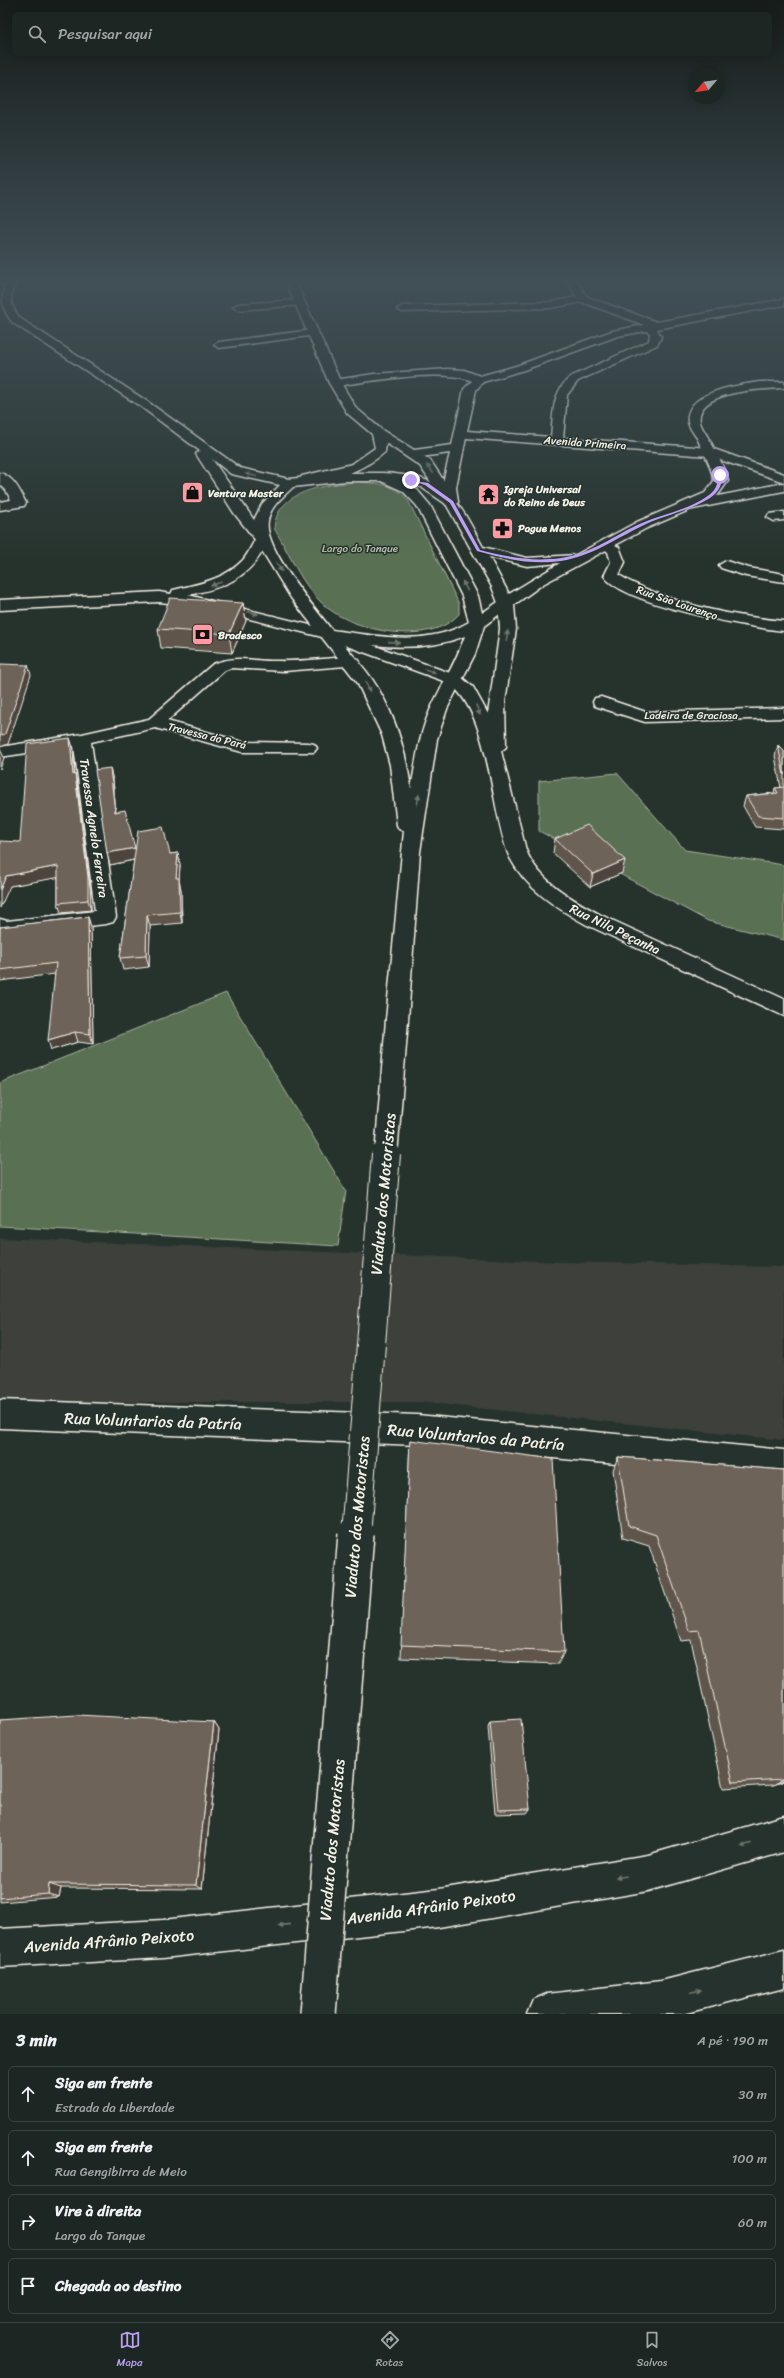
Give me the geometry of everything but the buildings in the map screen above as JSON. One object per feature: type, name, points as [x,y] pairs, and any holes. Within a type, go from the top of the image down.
[{"type":"main road","points":[[95,372],[144,404],[195,443],[236,471],[289,483],[344,477],[383,477],[411,480],[426,484],[451,502]]},
{"type":"main road","points":[[330,372],[351,410],[378,433],[414,454],[435,476],[478,550],[506,604]]},
{"type":"main road","points":[[335,383],[374,377],[448,372],[464,373],[479,380]]},
{"type":"main road","points":[[451,502],[449,487],[470,388],[479,380],[506,372]]},
{"type":"main road","points":[[557,441],[561,394],[565,387],[574,379],[589,372]]},
{"type":"main road","points":[[328,634],[403,643],[450,637],[477,623],[538,581],[591,552],[642,525],[693,505],[710,496],[721,481],[717,465],[694,422],[694,416],[704,402],[712,397],[737,388],[784,385]]},
{"type":"main road","points":[[378,433],[381,449]]},
{"type":"main road","name":"Avenida Primeira","points":[[460,434],[711,452],[784,478]]},
{"type":"main road","points":[[195,443],[231,497],[262,539],[296,595],[352,662],[368,687],[391,735],[399,765],[410,852]]},
{"type":"main road","points":[[0,605],[159,597],[199,589],[228,579],[250,561],[258,550],[262,539],[259,528],[262,512],[289,483],[342,473],[356,468],[368,461],[381,449],[400,445]]},
{"type":"main road","points":[[414,454],[457,448]]},
{"type":"main road","points":[[0,477],[12,488],[18,504],[0,506]]},
{"type":"main road","points":[[383,477],[408,488],[423,505],[470,596],[477,623],[467,654],[440,709],[428,739],[410,852]]},
{"type":"main road","points":[[693,505],[784,487]]},
{"type":"main road","name":"Rua São Lourenço","points":[[606,545],[614,550],[618,562],[610,576],[621,583],[667,602],[709,616],[739,622],[784,626]]},
{"type":"main road","points":[[478,550],[527,562],[539,569],[538,581]]},
{"type":"main road","points":[[527,562],[563,559],[591,552]]},
{"type":"main road","points":[[726,565],[746,572],[784,578]]},
{"type":"main road","points":[[159,597],[222,606],[328,634],[455,680]]},
{"type":"main road","name":"Rua Nilo Peçanha","points":[[497,771],[497,702],[508,629],[506,604]]},
{"type":"main road","points":[[0,752],[82,739],[154,723],[219,667],[238,661],[271,666],[352,662]]},
{"type":"main road","name":"Rua Nilo Peçanha","points":[[455,680],[468,691],[478,707],[497,771],[514,846],[524,866],[548,890],[564,903],[594,920],[784,1008]]},
{"type":"main road","name":"Ladeira de Graciosa","points":[[601,702],[645,717],[784,714]]},
{"type":"main road","name":"Travessa do Pará","points":[[154,723],[242,747],[308,748]]},
{"type":"main road","name":"Travessa Agnelo Ferreira","points":[[0,926],[7,928],[106,917],[82,739]]},
{"type":"main road","name":"Viaduto dos Motoristas","points":[[318,2014],[410,852]]},
{"type":"main road","name":"Rua Voluntarios da Patría","points":[[0,1414],[418,1430],[784,1465]]},
{"type":"main road","name":"Avenida Afrânio Peixoto","points":[[0,1948],[163,1939],[439,1908],[648,1873],[784,1834]]},
{"type":"main road","points":[[547,2014],[661,2007],[784,1969]]},
{"type":"shaded area","points":[[0,1238],[559,1262],[784,1267],[784,1440],[419,1402],[0,1402]]},
{"type":"green space","name":"Largo do Tanque","points":[[356,482],[391,487],[403,494],[408,500],[459,604],[459,614],[446,624],[430,630],[411,633],[392,632],[372,628],[337,614],[324,605],[302,579],[274,528],[277,515],[284,505],[304,492],[331,485]]},
{"type":"green space","points":[[617,773],[685,850],[784,865],[784,940],[708,921],[539,831],[539,781]]},
{"type":"green space","points":[[226,993],[346,1191],[338,1246],[0,1226],[0,1083]]},
{"type":"place","name":"Ventura Master","points":[[192,493]]},
{"type":"place","name":"Igreja Universal do Reino de Deus","points":[[488,495]]},
{"type":"place","name":"Pague Menos","points":[[503,528]]},
{"type":"place","name":"Bradesco","points":[[203,635]]},
{"type":"route","points":[[411,480],[426,484],[438,491],[451,502],[478,550],[500,557],[527,562],[540,562],[563,559],[591,552],[656,518],[693,505],[710,496],[717,489],[721,481],[720,475]]}]
